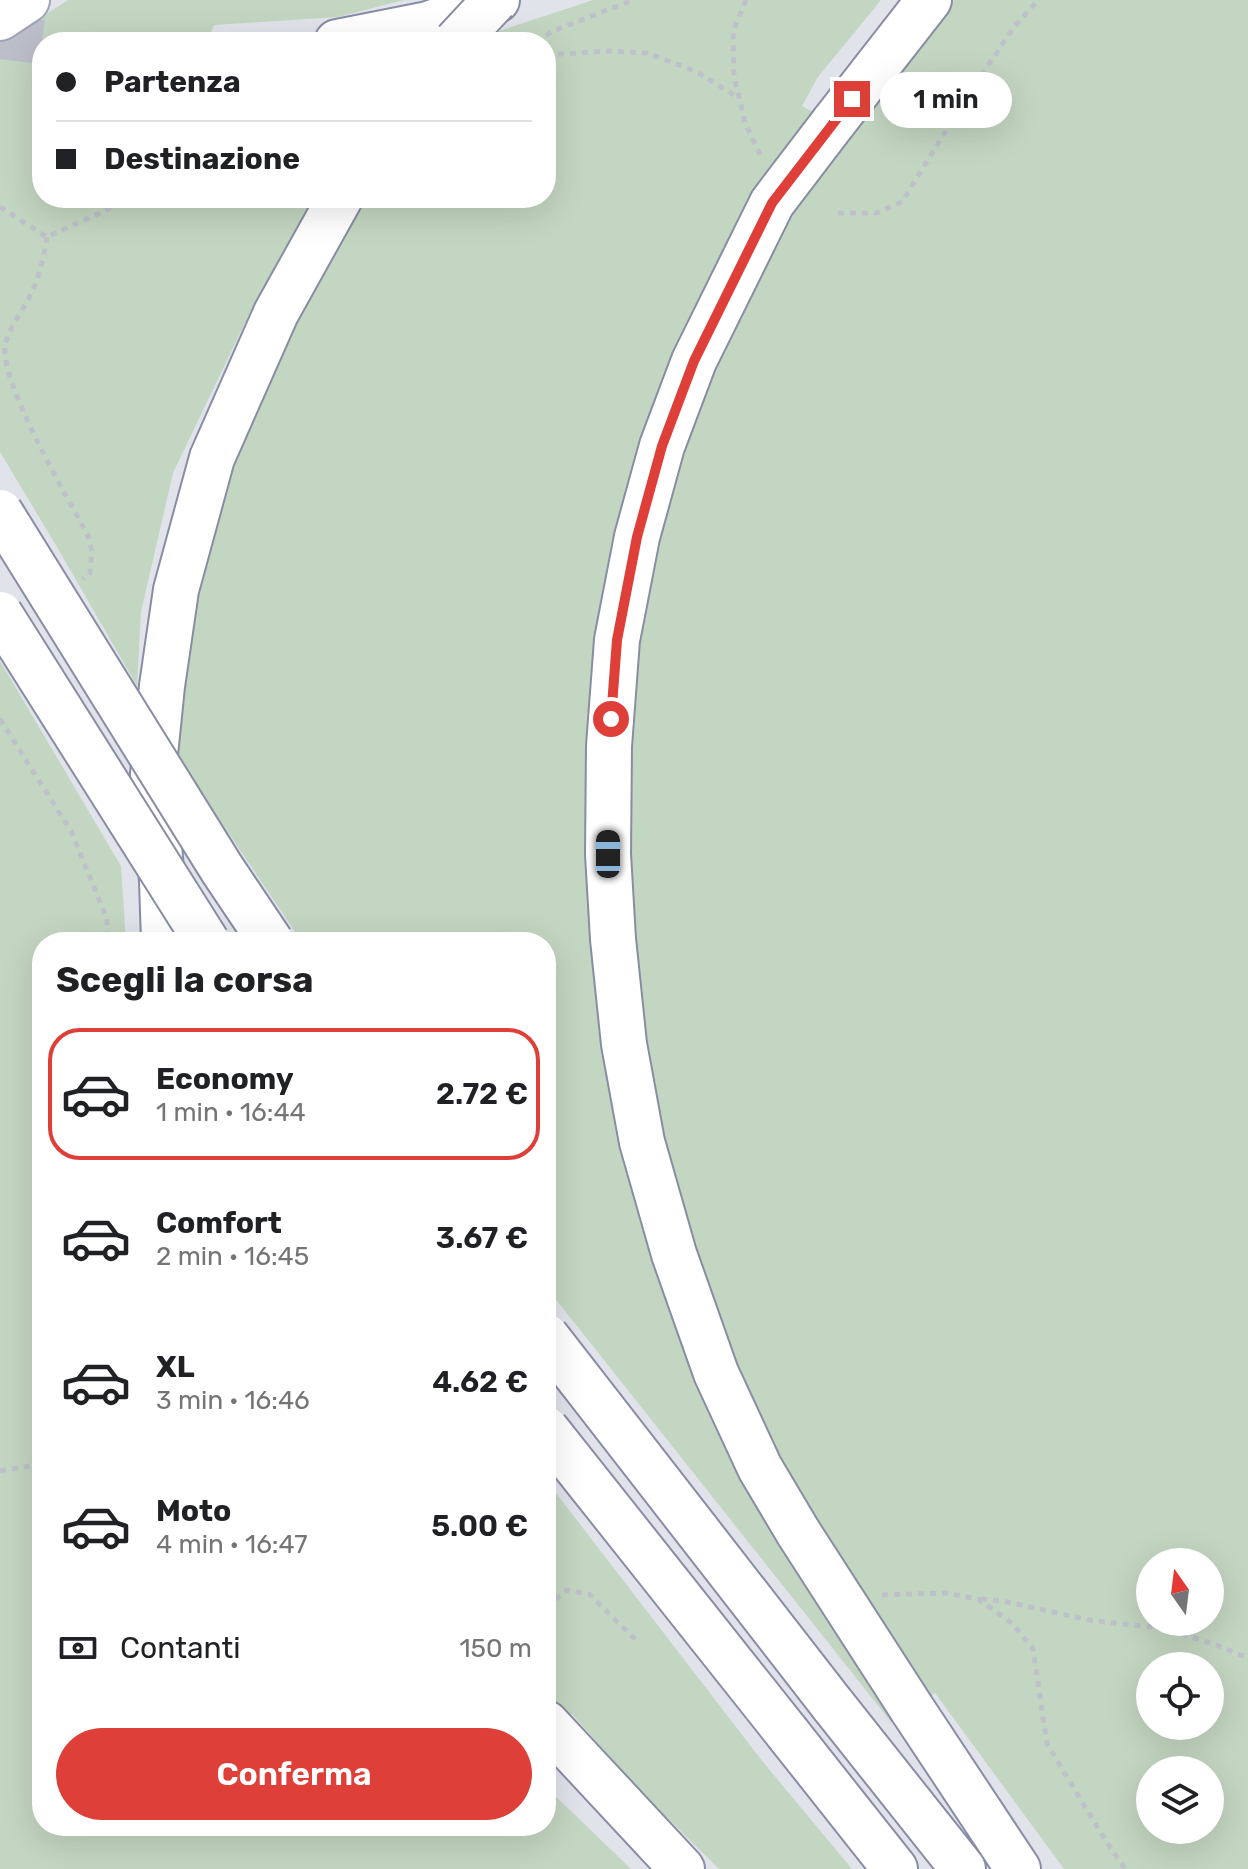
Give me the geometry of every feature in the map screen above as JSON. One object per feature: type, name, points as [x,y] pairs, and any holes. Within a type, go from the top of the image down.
[{"type":"main road","points":[[0,18],[27,0]]},
{"type":"main road","points":[[388,32],[428,24],[496,0]]},
{"type":"main road","points":[[466,32],[496,0]]},
{"type":"main road","points":[[929,0],[772,203],[694,361],[662,446],[637,537],[617,640],[609,746],[608,854],[624,1044],[642,1142],[674,1254],[716,1373],[760,1468],[798,1532],[1018,1869]]},
{"type":"main road","points":[[164,932],[153,774],[176,590],[212,458],[276,313],[334,208]]},
{"type":"main road","points":[[0,512],[264,932]]},
{"type":"main road","points":[[0,614],[201,932]]},
{"type":"main road","points":[[556,1349],[963,1869]]},
{"type":"main road","points":[[556,1442],[895,1869]]},
{"type":"main road","points":[[556,1734],[682,1869]]},
{"type":"path","points":[[551,32],[633,0]]},
{"type":"path","points":[[746,0],[733,31],[734,76],[745,123],[763,162]]},
{"type":"path","points":[[838,213],[876,213],[902,202],[968,95],[1014,27],[1038,0]]},
{"type":"path","points":[[556,54],[608,51],[647,53],[695,71],[739,98]]},
{"type":"path","points":[[0,207],[47,237]]},
{"type":"path","points":[[47,237],[111,208]]},
{"type":"path","points":[[47,237],[32,292],[4,347],[5,366],[17,407],[88,536],[92,551],[90,573],[79,583]]},
{"type":"path","points":[[0,719],[71,831],[107,919],[107,932]]},
{"type":"path","points":[[0,1471],[32,1466]]},
{"type":"path","points":[[556,1599],[567,1590],[589,1594],[639,1643]]},
{"type":"path","points":[[881,1595],[945,1593],[1003,1601],[1089,1620],[1167,1629],[1248,1658]]},
{"type":"path","points":[[978,1599],[1013,1624],[1033,1649],[1047,1744],[1125,1869]]},
{"type":"green space","points":[[68,0],[404,0],[338,17],[214,25],[211,32],[32,32],[32,208],[556,208],[556,32],[496,32],[593,0],[881,0],[818,77],[802,106],[853,134],[954,0],[1248,0],[1248,1869],[1064,1869],[935,1693],[891,1722],[556,1300],[556,932],[295,932],[165,739],[224,484],[276,313],[254,304],[173,473],[141,612],[137,686],[0,452],[0,44]]},
{"type":"green space","points":[[0,661],[121,866],[125,932],[32,932],[32,1836],[556,1836],[556,1797],[631,1869],[0,1869]]},
{"type":"green space","points":[[556,1493],[763,1762],[852,1869],[719,1869],[638,1789],[572,1714],[556,1728]]},
{"type":"tunnel","points":[[0,37],[32,41]]},
{"type":"route","points":[[611,719],[617,640],[637,537],[662,446],[694,361],[772,203],[852,99]]}]
